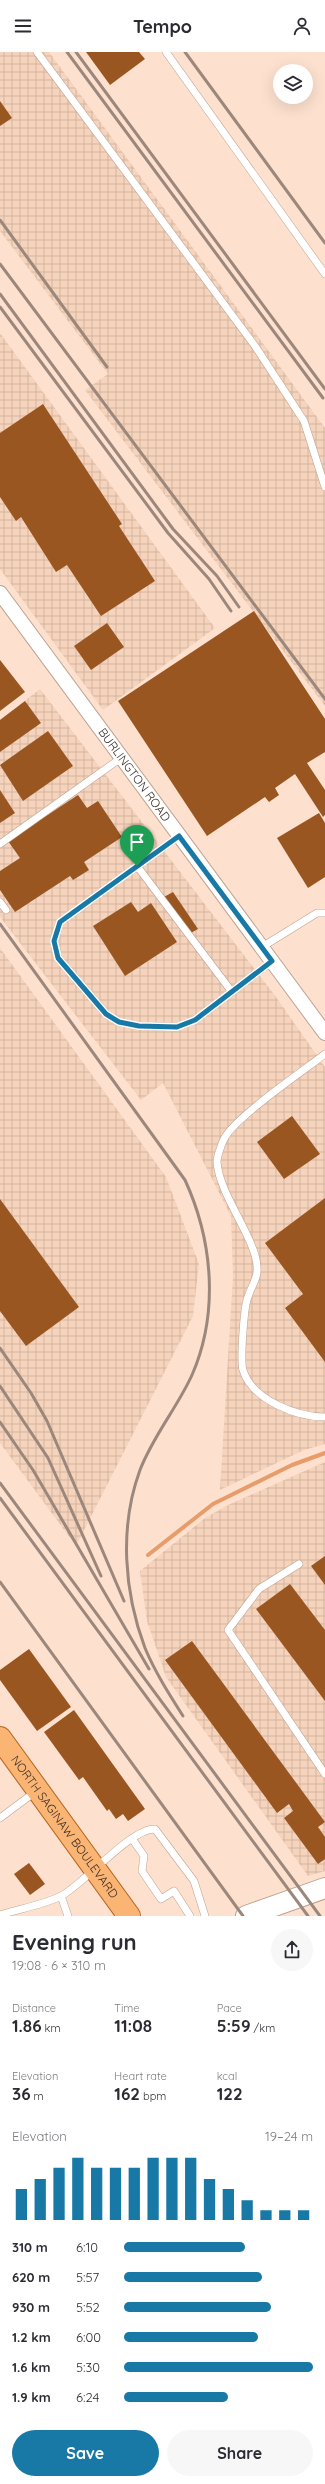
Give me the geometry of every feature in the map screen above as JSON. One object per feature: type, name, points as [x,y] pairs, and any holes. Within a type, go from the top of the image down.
[{"type":"main road","name":"NORTH SAGINAW BOULEVARD","points":[[0,1738],[129,1916]]},
{"type":"main road","points":[[246,1916],[325,1888]]},
{"type":"street","name":"BURLINGTON ROAD","points":[[0,593],[325,1033]]},
{"type":"lane","points":[[37,52],[255,346],[304,421],[325,487]]},
{"type":"lane","points":[[166,52],[325,274]]},
{"type":"lane","points":[[0,844],[121,758]]},
{"type":"lane","points":[[179,836],[60,922],[54,941],[58,958],[106,1014],[119,1022],[139,1026],[177,1027],[195,1020],[272,961]]},
{"type":"lane","points":[[137,866],[232,992]]},
{"type":"lane","points":[[0,902],[6,910]]},
{"type":"lane","points":[[262,948],[317,913],[325,913]]},
{"type":"lane","points":[[325,1054],[237,1123],[224,1139],[217,1162],[224,1184],[255,1255],[258,1271],[245,1309],[243,1369],[250,1385],[265,1397],[286,1408],[314,1417],[325,1417]]},
{"type":"lane","points":[[299,1564],[259,1589],[228,1630],[325,1774]]},
{"type":"lane","points":[[0,1818],[38,1790]]},
{"type":"lane","points":[[0,1915],[62,1896],[95,1868],[133,1840],[149,1829],[155,1829],[194,1881],[205,1916]]},
{"type":"lane","points":[[133,1840],[144,1856],[142,1870],[161,1899],[174,1891],[190,1916]]},
{"type":"lane","points":[[62,1896],[68,1916]]},
{"type":"shaded area","points":[[0,52],[49,52],[325,428],[325,706],[85,390],[108,374],[0,231]]},
{"type":"shaded area","points":[[0,333],[215,628],[103,710],[0,569]]},
{"type":"shaded area","points":[[40,689],[276,997],[325,1067],[325,1444],[304,1450],[220,1490],[233,1276],[231,1216],[163,1083],[141,1100],[0,917],[0,720]]},
{"type":"shaded area","points":[[0,948],[166,1177],[199,1264],[193,1316],[76,1546],[0,1443]]},
{"type":"shaded area","points":[[325,1462],[325,1871],[308,1876],[166,1677],[147,1621],[140,1571],[205,1518],[228,1505]]},
{"type":"building","points":[[86,52],[139,52],[145,59],[110,85]]},
{"type":"building","points":[[0,101],[12,118],[0,126]]},
{"type":"building","points":[[43,404],[122,524],[119,526],[155,581],[101,616],[67,565],[56,572],[21,517],[16,521],[0,497],[0,433]]},
{"type":"building","points":[[254,611],[325,719],[325,752],[307,763],[325,790],[325,815],[323,817],[295,774],[275,788],[279,795],[269,802],[265,797],[207,836],[118,701]]},
{"type":"building","points":[[107,623],[124,647],[91,670],[74,646]]},
{"type":"building","points":[[0,660],[25,692],[0,711]]},
{"type":"building","points":[[25,701],[41,723],[0,752],[0,720]]},
{"type":"building","points":[[48,731],[73,766],[23,801],[0,765]]},
{"type":"building","points":[[0,790],[15,813],[0,823]]},
{"type":"building","points":[[78,795],[87,808],[98,801],[122,837],[84,862],[89,870],[73,880],[70,876],[15,912],[0,890],[0,871],[20,858],[8,841]]},
{"type":"building","points":[[319,813],[325,823],[325,877],[308,888],[277,838]]},
{"type":"building","points":[[173,892],[198,929],[189,934],[164,897]]},
{"type":"building","points":[[131,902],[138,912],[151,903],[177,942],[125,976],[93,926]]},
{"type":"building","points":[[292,1116],[320,1154],[284,1179],[257,1142]]},
{"type":"building","points":[[325,1198],[325,1362],[285,1308],[303,1294],[265,1243]]},
{"type":"building","points":[[0,1199],[79,1307],[26,1346],[0,1311]]},
{"type":"building","points":[[325,1556],[325,1585],[311,1566]]},
{"type":"building","points":[[290,1584],[325,1630],[325,1701],[256,1609]]},
{"type":"building","points":[[192,1641],[325,1822],[318,1827],[325,1837],[325,1859],[318,1864],[284,1818],[293,1811],[289,1804],[277,1813],[165,1660]]},
{"type":"building","points":[[29,1649],[71,1707],[37,1731],[0,1680],[0,1670]]},
{"type":"building","points":[[74,1710],[145,1809],[128,1821],[123,1814],[116,1819],[109,1809],[107,1811],[83,1777],[79,1780],[44,1732]]},
{"type":"building","points":[[29,1863],[45,1884],[30,1895],[14,1874]]},
{"type":"waterway","points":[[148,1555],[213,1504],[292,1465],[325,1453]]},
{"type":"railway","points":[[67,52],[323,398]]},
{"type":"railway","points":[[76,52],[325,389]]},
{"type":"railway","points":[[185,52],[325,243]]},
{"type":"railway","points":[[0,220],[107,367]]},
{"type":"railway","points":[[0,264],[325,699]]},
{"type":"railway","points":[[0,294],[173,529],[217,576],[239,607]]},
{"type":"railway","points":[[0,307],[168,533],[209,579],[231,611]]},
{"type":"railway","points":[[0,924],[185,1180],[202,1227],[207,1252],[209,1302],[201,1351],[186,1387],[152,1445],[140,1470],[133,1492],[127,1537],[129,1582],[132,1605],[138,1627],[153,1666],[183,1716]]},
{"type":"railway","points":[[0,1348],[31,1393],[47,1421],[124,1601]]},
{"type":"railway","points":[[0,1386],[48,1458],[101,1576]]},
{"type":"railway","points":[[0,1422],[33,1470],[149,1669]]},
{"type":"railway","points":[[0,1483],[320,1916]]},
{"type":"railway","points":[[0,1498],[308,1916]]},
{"type":"railway","points":[[0,1582],[243,1916]]},
{"type":"route","points":[[179,836],[272,961],[195,1020],[177,1027],[160,1029],[139,1026],[119,1022],[106,1014],[58,958],[54,950],[56,931],[60,922],[137,866],[179,836]]}]
